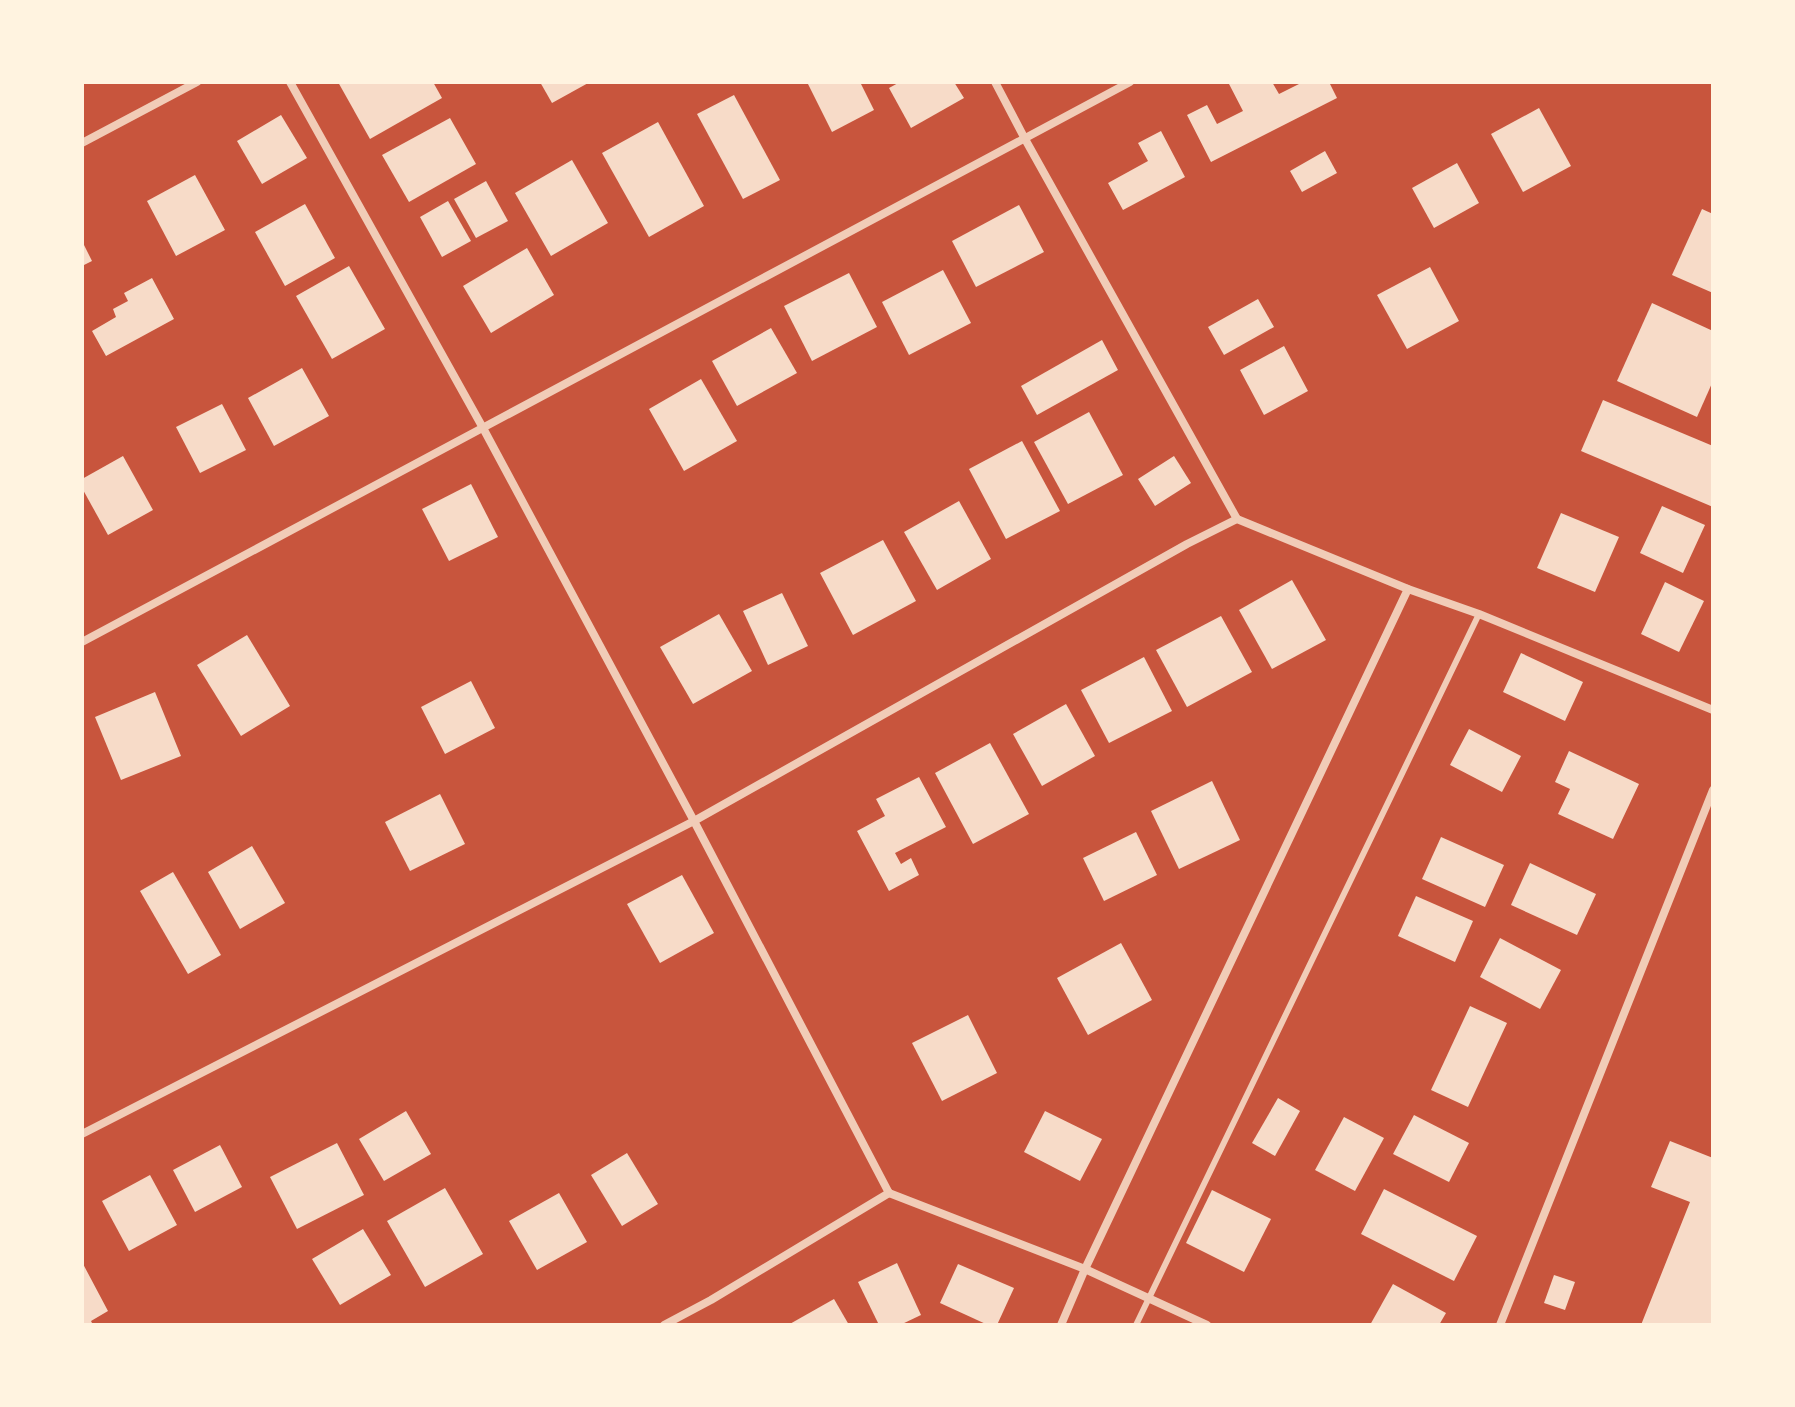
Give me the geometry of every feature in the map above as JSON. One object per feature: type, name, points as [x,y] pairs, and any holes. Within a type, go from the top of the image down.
[{"type":"street","points":[[82,143],[197,82]]},
{"type":"street","points":[[290,82],[483,428],[889,1193],[1085,1269],[1207,1325]]},
{"type":"street","points":[[995,82],[1237,519],[1713,710]]},
{"type":"street","points":[[82,642],[1130,82]]},
{"type":"street","points":[[82,1134],[694,821],[1173,551],[1237,519]]},
{"type":"street","points":[[1061,1325],[1408,589]]},
{"type":"street","points":[[1500,1325],[1713,790]]},
{"type":"street","points":[[664,1325],[889,1193]]},
{"type":"lane","points":[[1136,1325],[1479,614]]},
{"type":"building","points":[[338,82],[433,82],[442,98],[370,139]]},
{"type":"building","points":[[540,82],[590,82],[552,103]]},
{"type":"building","points":[[807,82],[860,82],[874,110],[832,132]]},
{"type":"building","points":[[900,82],[954,82],[964,98],[911,128],[889,88]]},
{"type":"building","points":[[1228,82],[1272,82],[1279,94],[1303,82],[1329,82],[1337,98],[1211,162],[1187,115],[1207,105],[1217,124],[1243,111]]},
{"type":"building","points":[[734,95],[780,180],[743,199],[697,114]]},
{"type":"building","points":[[1539,108],[1571,166],[1523,192],[1491,134]]},
{"type":"building","points":[[281,115],[307,158],[262,184],[237,141]]},
{"type":"building","points":[[450,118],[476,164],[409,202],[382,155]]},
{"type":"building","points":[[658,122],[704,206],[649,237],[602,153]]},
{"type":"building","points":[[1161,131],[1185,177],[1123,210],[1108,183],[1148,161],[1138,143]]},
{"type":"building","points":[[1325,151],[1337,173],[1302,192],[1290,171]]},
{"type":"building","points":[[572,160],[608,223],[551,256],[515,193]]},
{"type":"building","points":[[1457,163],[1479,203],[1434,228],[1412,188]]},
{"type":"building","points":[[195,175],[225,230],[176,256],[147,201]]},
{"type":"building","points":[[486,181],[508,221],[476,238],[454,199]]},
{"type":"building","points":[[448,201],[471,241],[442,257],[420,217]]},
{"type":"building","points":[[305,204],[335,258],[285,286],[255,232]]},
{"type":"building","points":[[1019,205],[1044,252],[976,287],[952,241]]},
{"type":"building","points":[[1702,209],[1713,214],[1713,293],[1672,275]]},
{"type":"building","points":[[82,241],[92,261],[82,266]]},
{"type":"building","points":[[527,248],[554,295],[491,333],[463,286]]},
{"type":"building","points":[[349,266],[385,329],[332,359],[296,296]]},
{"type":"building","points":[[1430,267],[1459,321],[1407,349],[1377,295]]},
{"type":"building","points":[[943,270],[971,323],[909,355],[882,302]]},
{"type":"building","points":[[849,273],[877,327],[812,361],[784,306]]},
{"type":"building","points":[[152,278],[174,319],[106,356],[92,331],[116,317],[113,309],[128,301],[124,293]]},
{"type":"building","points":[[1258,299],[1274,327],[1224,355],[1208,327]]},
{"type":"building","points":[[1652,303],[1713,331],[1713,381],[1697,417],[1617,381]]},
{"type":"building","points":[[771,328],[797,373],[737,406],[712,361]]},
{"type":"building","points":[[1102,340],[1118,370],[1037,415],[1021,386]]},
{"type":"building","points":[[1284,346],[1308,391],[1264,415],[1240,370]]},
{"type":"building","points":[[302,368],[329,416],[274,446],[248,398]]},
{"type":"building","points":[[701,379],[737,441],[684,471],[649,409]]},
{"type":"building","points":[[1603,400],[1713,446],[1713,507],[1581,451]]},
{"type":"building","points":[[222,404],[246,450],[200,473],[176,427]]},
{"type":"building","points":[[1089,412],[1123,475],[1068,504],[1034,442]]},
{"type":"building","points":[[1022,441],[1060,511],[1006,539],[969,469]]},
{"type":"building","points":[[123,456],[153,510],[108,535],[82,488],[82,479]]},
{"type":"building","points":[[1174,456],[1191,483],[1155,506],[1138,479]]},
{"type":"building","points":[[471,484],[498,537],[449,561],[422,509]]},
{"type":"building","points":[[959,501],[991,559],[937,590],[904,532]]},
{"type":"building","points":[[1662,506],[1705,525],[1683,573],[1640,553]]},
{"type":"building","points":[[1561,513],[1619,537],[1595,592],[1537,568]]},
{"type":"building","points":[[883,540],[916,601],[853,635],[820,573]]},
{"type":"building","points":[[1292,580],[1326,640],[1272,669],[1239,610]]},
{"type":"building","points":[[1665,582],[1704,601],[1679,652],[1641,634]]},
{"type":"building","points":[[782,593],[808,646],[768,665],[743,611]]},
{"type":"building","points":[[719,614],[752,671],[693,704],[660,647]]},
{"type":"building","points":[[1221,616],[1252,672],[1187,707],[1156,650]]},
{"type":"building","points":[[247,635],[290,706],[241,736],[197,665]]},
{"type":"building","points":[[1521,653],[1583,682],[1565,721],[1503,692]]},
{"type":"building","points":[[1144,657],[1172,711],[1109,743],[1081,690]]},
{"type":"building","points":[[471,681],[495,728],[445,754],[421,707]]},
{"type":"building","points":[[155,692],[181,756],[121,780],[95,717]]},
{"type":"building","points":[[1066,704],[1095,756],[1042,786],[1013,734]]},
{"type":"building","points":[[1469,729],[1521,756],[1502,792],[1450,765]]},
{"type":"building","points":[[990,743],[1029,814],[973,844],[935,773]]},
{"type":"building","points":[[1569,751],[1639,784],[1613,839],[1558,814],[1570,789],[1555,782]]},
{"type":"building","points":[[919,777],[946,827],[895,853],[901,864],[911,858],[919,875],[889,891],[857,831],[885,816],[876,799]]},
{"type":"building","points":[[1212,781],[1240,840],[1179,869],[1151,811]]},
{"type":"building","points":[[440,794],[465,844],[410,871],[385,822]]},
{"type":"building","points":[[1136,832],[1157,875],[1104,901],[1083,858]]},
{"type":"building","points":[[1441,837],[1504,865],[1485,907],[1422,879]]},
{"type":"building","points":[[252,846],[285,903],[240,929],[208,872]]},
{"type":"building","points":[[1530,863],[1596,894],[1577,935],[1511,905]]},
{"type":"building","points":[[173,872],[221,955],[188,974],[140,891]]},
{"type":"building","points":[[682,875],[714,933],[660,963],[627,904]]},
{"type":"building","points":[[1416,896],[1473,921],[1455,962],[1398,936]]},
{"type":"building","points":[[1500,938],[1561,970],[1540,1009],[1480,977]]},
{"type":"building","points":[[1121,943],[1152,1000],[1088,1035],[1057,978]]},
{"type":"building","points":[[1470,1006],[1507,1023],[1468,1107],[1431,1090]]},
{"type":"building","points":[[968,1015],[997,1073],[942,1101],[912,1043]]},
{"type":"building","points":[[1278,1098],[1300,1111],[1275,1156],[1252,1143]]},
{"type":"building","points":[[406,1111],[431,1154],[384,1181],[359,1139]]},
{"type":"building","points":[[1045,1111],[1102,1139],[1080,1181],[1024,1152]]},
{"type":"building","points":[[1414,1115],[1469,1143],[1449,1182],[1393,1154]]},
{"type":"building","points":[[1344,1117],[1384,1138],[1355,1191],[1315,1170]]},
{"type":"building","points":[[1670,1141],[1713,1158],[1713,1325],[1641,1325],[1690,1202],[1651,1187]]},
{"type":"building","points":[[337,1143],[364,1195],[297,1229],[270,1177]]},
{"type":"building","points":[[220,1145],[242,1187],[195,1212],[173,1170]]},
{"type":"building","points":[[627,1153],[658,1204],[622,1226],[591,1175]]},
{"type":"building","points":[[150,1175],[177,1225],[129,1251],[102,1201]]},
{"type":"building","points":[[445,1188],[483,1254],[425,1287],[387,1221]]},
{"type":"building","points":[[1384,1189],[1477,1236],[1454,1281],[1361,1234]]},
{"type":"building","points":[[1212,1190],[1271,1219],[1244,1272],[1186,1243]]},
{"type":"building","points":[[559,1193],[587,1242],[537,1270],[509,1221]]},
{"type":"building","points":[[363,1229],[391,1275],[340,1305],[312,1259]]},
{"type":"building","points":[[82,1262],[108,1311],[91,1321],[93,1325],[82,1325]]},
{"type":"building","points":[[897,1263],[921,1315],[900,1325],[879,1325],[858,1282]]},
{"type":"building","points":[[958,1264],[1014,1288],[997,1325],[988,1325],[940,1303]]},
{"type":"building","points":[[1554,1275],[1575,1282],[1565,1310],[1544,1303]]},
{"type":"building","points":[[1393,1284],[1446,1313],[1439,1325],[1370,1325]]},
{"type":"building","points":[[834,1299],[849,1325],[788,1325]]}]
